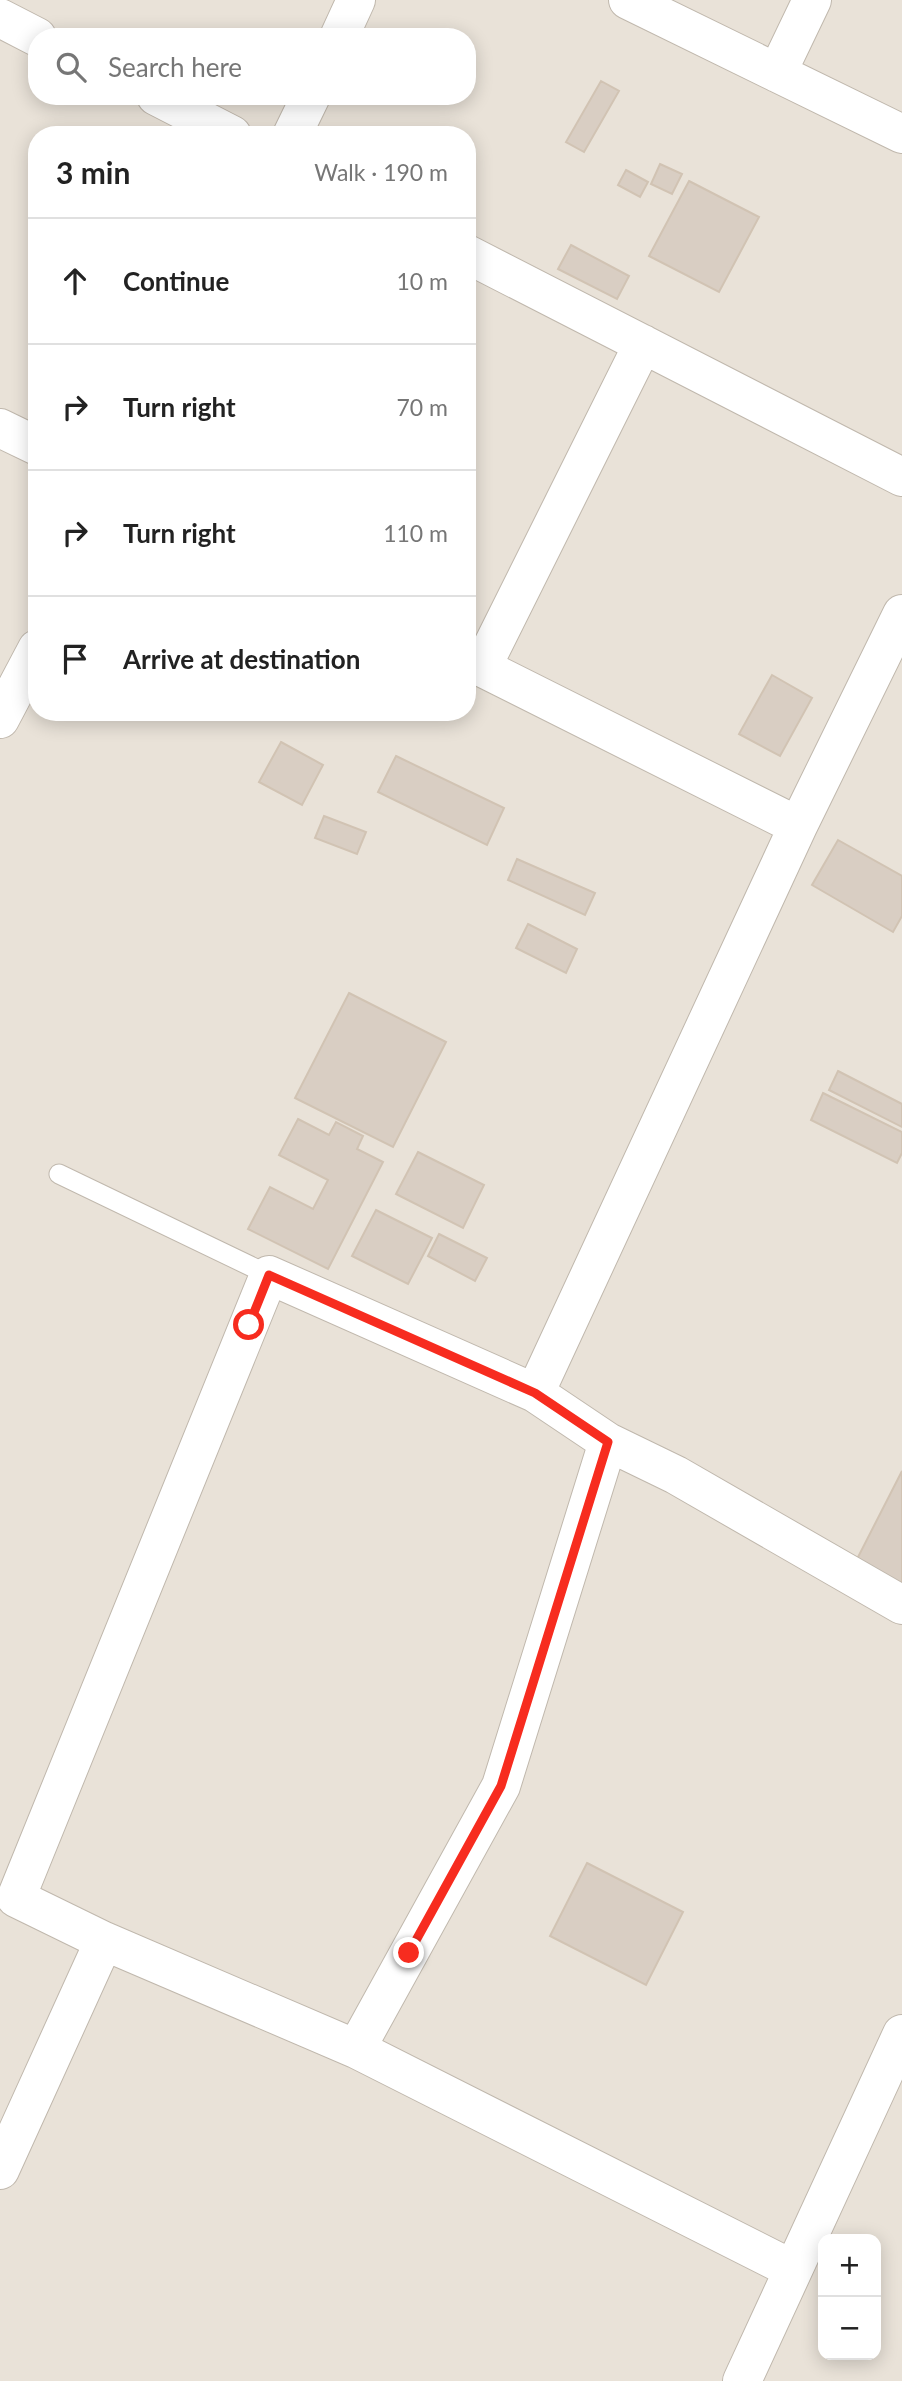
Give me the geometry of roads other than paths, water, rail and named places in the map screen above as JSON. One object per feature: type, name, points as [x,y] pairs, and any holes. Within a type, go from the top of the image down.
[{"type":"street","points":[[343,28],[356,0]]},
{"type":"street","points":[[628,0],[902,134]]},
{"type":"street","points":[[777,73],[813,0]]},
{"type":"street","points":[[0,18],[28,32]]},
{"type":"street","points":[[174,105],[214,126]]},
{"type":"street","points":[[296,126],[307,105]]},
{"type":"street","points":[[476,259],[902,477]]},
{"type":"street","points":[[476,661],[643,344]]},
{"type":"street","points":[[0,428],[28,442]]},
{"type":"street","points":[[535,1393],[798,826],[902,614]]},
{"type":"street","points":[[476,664],[798,826]]},
{"type":"street","points":[[0,719],[28,666]]},
{"type":"street","points":[[792,2269],[356,2049],[104,1941],[16,1898],[269,1275],[535,1393],[608,1442],[676,1475],[902,1605]]},
{"type":"street","points":[[356,2049],[501,1786],[608,1442]]},
{"type":"street","points":[[0,2170],[104,1941]]},
{"type":"street","points":[[742,2381],[902,2034]]},
{"type":"lane","points":[[59,1174],[269,1275]]}]
